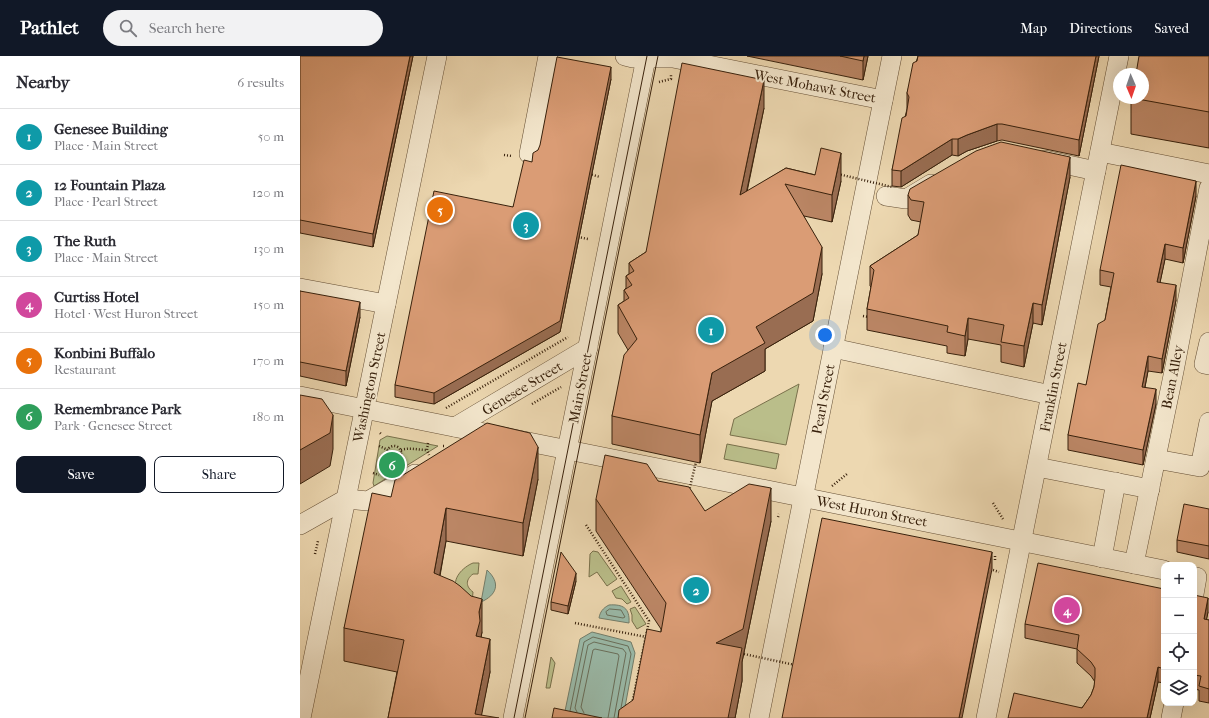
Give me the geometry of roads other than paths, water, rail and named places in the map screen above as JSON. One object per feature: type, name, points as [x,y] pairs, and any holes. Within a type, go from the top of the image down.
[{"type":"street","name":"Washington Street","points":[[301,718],[437,56]]},
{"type":"street","points":[[522,156],[548,56]]},
{"type":"street","name":"West Mohawk Street","points":[[625,56],[633,58],[673,58],[883,100]]},
{"type":"street","name":"Pearl Street","points":[[759,718],[892,56]]},
{"type":"street","name":"Franklin Street","points":[[986,718],[1119,56]]},
{"type":"street","name":"Main Street","points":[[513,718],[576,451],[588,348],[652,58]]},
{"type":"street","name":"Main Street","points":[[525,718],[652,58]]},
{"type":"street","points":[[1100,152],[1209,174]]},
{"type":"street","points":[[1031,157],[1096,171]]},
{"type":"street","points":[[889,191],[906,199],[945,176]]},
{"type":"street","name":"Bean Alley","points":[[1134,564],[1209,188]]},
{"type":"street","points":[[300,288],[386,304]]},
{"type":"street","points":[[1209,342],[1204,364],[1209,365]]},
{"type":"street","name":"Genesee Street","points":[[455,427],[588,348]]},
{"type":"street","points":[[834,348],[1051,395]]},
{"type":"street","name":"West Huron Street","points":[[300,396],[1161,569]]},
{"type":"street","name":"Genesee Street","points":[[465,446],[488,434]]},
{"type":"street","points":[[1156,459],[1200,467],[1208,434]]},
{"type":"street","points":[[300,525],[346,499],[368,501],[430,456]]},
{"type":"street","points":[[1036,467],[1150,489]]},
{"type":"street","points":[[1102,558],[1116,482]]},
{"type":"street","points":[[1170,718],[1173,706]]},
{"type":"water","points":[[487,570],[494,580],[495,588],[491,596],[481,602]]},
{"type":"water","points":[[609,605],[618,605],[625,608],[627,610],[629,623],[599,618],[602,610]]},
{"type":"water","points":[[592,632],[631,642],[635,653],[623,718],[570,718],[565,711],[580,639]]},
{"type":"tram line","points":[[514,718],[647,56]]},
{"type":"tram line","points":[[525,718],[658,56]]},
{"type":"place","name":"Konbini Buffalo","points":[[440,210]]},
{"type":"place","name":"The Ruth","points":[[526,225]]},
{"type":"place","name":"Genesee Building","points":[[711,330]]},
{"type":"place","name":"Remembrance Park","points":[[392,465]]},
{"type":"place","name":"12 Fountain Plaza","points":[[696,590]]},
{"type":"place","name":"Curtiss Hotel","points":[[1067,610]]}]
